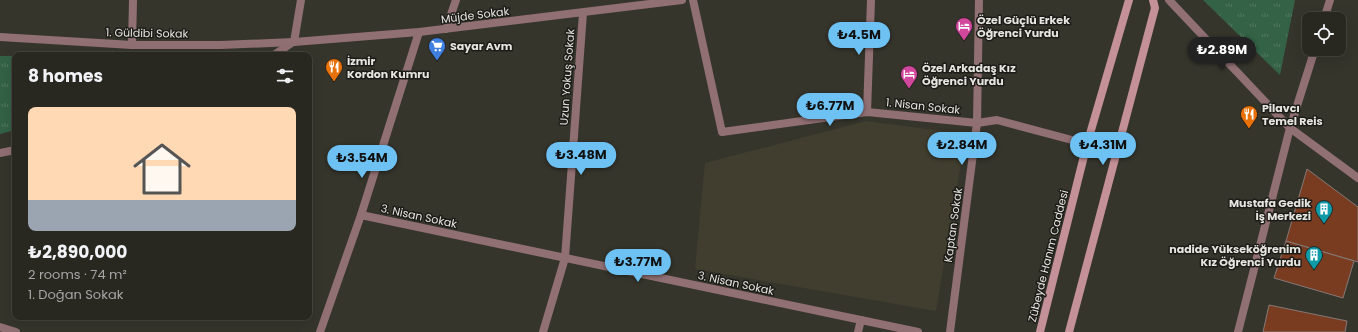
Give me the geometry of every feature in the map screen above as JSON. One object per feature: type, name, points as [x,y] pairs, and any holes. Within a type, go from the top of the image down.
[{"type":"main road","name":"Zübeyde Hanım Caddesi","points":[[1040,332],[1087,144],[1129,0]]},
{"type":"main road","points":[[1069,332],[1155,8],[1153,0]]},
{"type":"street","points":[[132,45],[133,0]]},
{"type":"street","points":[[294,42],[301,0]]},
{"type":"street","points":[[446,29],[456,0]]},
{"type":"street","name":"Müjde Sokak","points":[[279,52],[294,42],[419,32],[682,0]]},
{"type":"street","name":"1. Nisan Sokak","points":[[693,0],[722,132],[867,112],[977,123],[996,120],[1087,144]]},
{"type":"street","points":[[867,112],[871,0]]},
{"type":"street","name":"Kaptan Sokak","points":[[950,332],[977,123],[980,0]]},
{"type":"street","points":[[1170,0],[1290,128],[1358,178]]},
{"type":"street","points":[[1326,12],[1330,0]]},
{"type":"street","name":"Uzun Yokuş Sokak","points":[[543,332],[564,258],[583,13]]},
{"type":"street","points":[[320,332],[361,215],[419,32]]},
{"type":"street","name":"1. Güldibi Sokak","points":[[0,37],[132,45],[221,45],[294,42]]},
{"type":"street","points":[[1238,332],[1290,128],[1313,56]]},
{"type":"street","points":[[0,154],[12,151]]},
{"type":"street","name":"3. Nisan Sokak","points":[[361,215],[918,332]]},
{"type":"street","points":[[858,332],[861,320]]},
{"type":"street","points":[[0,327],[16,332]]},
{"type":"shaded area","points":[[866,121],[966,134],[936,311],[695,269],[705,163]]},
{"type":"green space","points":[[1203,0],[1295,0],[1280,75]]},
{"type":"green space","points":[[0,56],[12,56],[12,131],[0,134]]},
{"type":"building","name":"Mustafa Gedik İş Merkezi","points":[[1307,169],[1358,207],[1358,262],[1286,241]]},
{"type":"building","name":"nadide Yükseköğrenim Kız Öğrenci Yurdu","points":[[1286,241],[1354,261],[1343,298],[1274,278]]},
{"type":"building","points":[[1269,305],[1347,321],[1345,332],[1263,332]]},
{"type":"place","name":"Özel Güçlü Erkek Öğrenci Yurdu","points":[[964,41]]},
{"type":"place","name":"Sayar Avm","points":[[437,61]]},
{"type":"place","name":"İzmir Kordon Kumru","points":[[334,82]]},
{"type":"place","name":"Özel Arkadaş Kız Öğrenci Yurdu","points":[[909,89]]},
{"type":"place","name":"Pilavcı Temel Reis","points":[[1249,129]]},
{"type":"place","name":"Mustafa Gedik İş Merkezi","points":[[1324,224]]},
{"type":"place","name":"nadide Yükseköğrenim Kız Öğrenci Yurdu","points":[[1314,270]]}]
